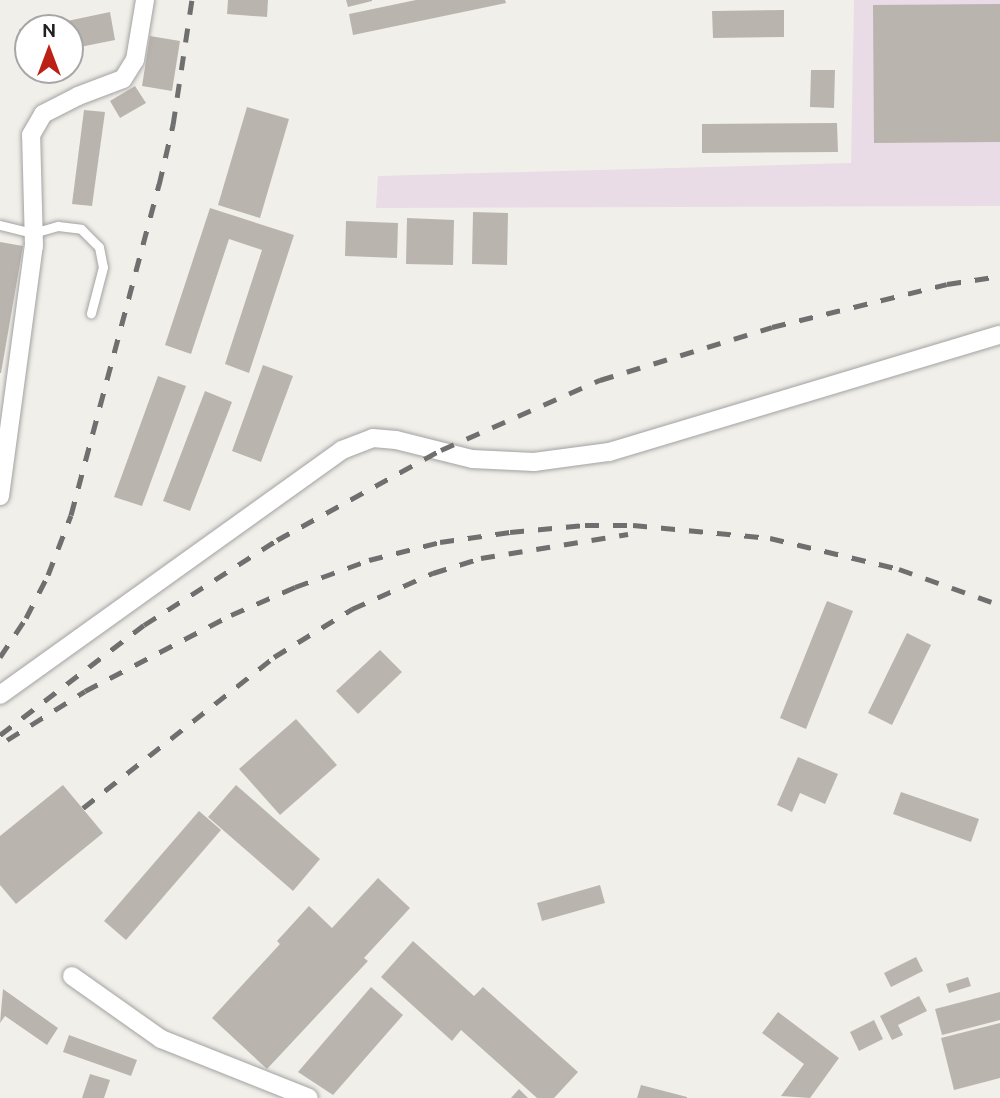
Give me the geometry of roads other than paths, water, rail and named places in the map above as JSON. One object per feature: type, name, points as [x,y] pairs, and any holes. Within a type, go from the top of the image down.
[{"type":"street","points":[[0,496],[33,233],[31,135],[43,114],[78,96],[123,79],[135,60],[145,0]]},
{"type":"street","points":[[0,695],[342,450],[373,438],[396,440],[472,459],[534,462],[609,452],[1000,335]]},
{"type":"street","points":[[72,976],[161,1039],[309,1098]]},
{"type":"lane","points":[[0,225],[33,233],[58,226],[81,229],[99,247],[103,267],[91,313]]},
{"type":"railway","points":[[0,657],[26,618],[48,575],[71,515],[159,185],[173,125],[192,0]]},
{"type":"railway","points":[[0,735],[144,625],[277,540],[441,450],[600,380],[772,327],[947,284],[1000,276]]},
{"type":"railway","points":[[7,740],[85,691],[231,615],[295,587],[369,560],[440,542],[510,532],[585,525],[633,525],[770,538],[899,569],[1000,605]]},
{"type":"railway","points":[[83,808],[274,657],[352,609],[433,573],[481,558],[628,534]]}]
